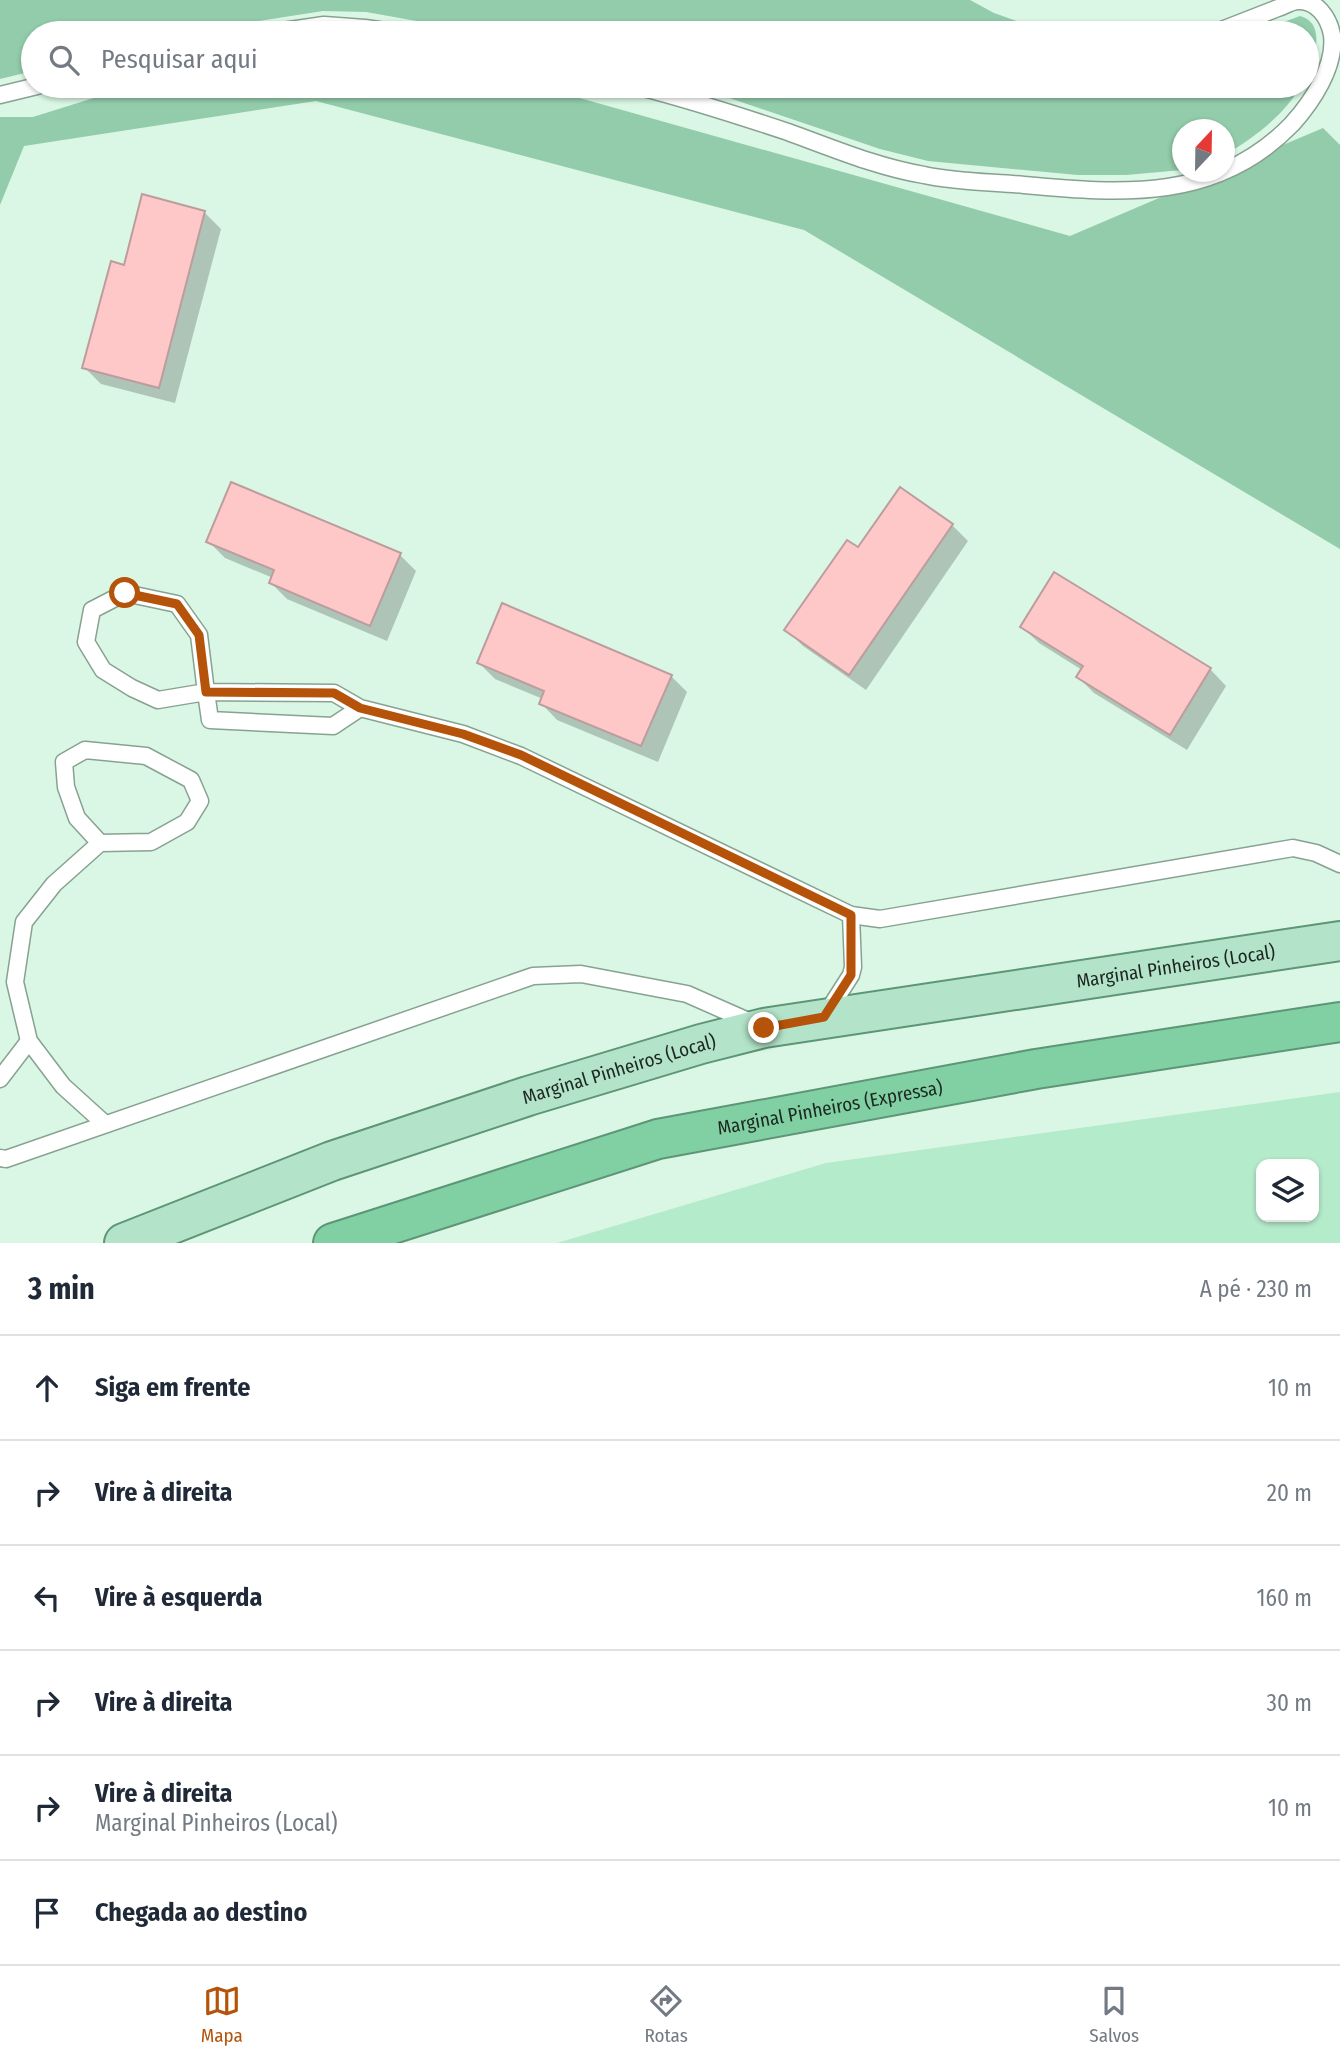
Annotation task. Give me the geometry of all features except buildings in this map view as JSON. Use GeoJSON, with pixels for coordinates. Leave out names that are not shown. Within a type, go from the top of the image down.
{"type":"FeatureCollection","features":[{"type":"Feature","properties":{"kind":"highway","name":"Marginal Pinheiros (Expressa)"},"geometry":{"type":"LineString","coordinates":[[333,1243],[658,1139],[1035,1069],[1340,1022]]}},
{"type":"Feature","properties":{"kind":"main road","name":"Marginal Pinheiros (Local)"},"geometry":{"type":"LineString","coordinates":[[124,1243],[345,1156],[528,1096],[764,1028],[1340,941]]}},
{"type":"Feature","properties":{"kind":"lane"},"geometry":{"type":"LineString","coordinates":[[1245,21],[1299,0],[1315,4],[1325,16],[1332,34],[1331,57],[1319,86]]}},
{"type":"Feature","properties":{"kind":"lane"},"geometry":{"type":"LineString","coordinates":[[0,95],[21,90]]}},
{"type":"Feature","properties":{"kind":"lane"},"geometry":{"type":"LineString","coordinates":[[678,98],[737,115],[876,163],[925,176],[1078,190],[1126,191],[1183,186],[1221,175],[1280,137],[1303,112],[1312,98]]}},
{"type":"Feature","properties":{"kind":"lane"},"geometry":{"type":"LineString","coordinates":[[360,708],[334,726],[210,720],[206,692],[199,635],[177,604],[125,593],[92,610],[86,642],[103,670],[158,700],[206,692],[334,693],[360,708],[463,734],[521,755],[851,915],[880,919],[1293,848],[1316,853],[1340,864]]}},
{"type":"Feature","properties":{"kind":"lane"},"geometry":{"type":"LineString","coordinates":[[100,843],[77,818],[66,787],[64,762],[85,750],[146,756],[191,780],[200,801],[187,822],[151,842],[100,843],[54,884],[24,922],[15,982],[29,1041],[63,1086],[105,1124]]}},
{"type":"Feature","properties":{"kind":"lane"},"geometry":{"type":"LineString","coordinates":[[824,1017],[851,975],[851,915]]}},
{"type":"Feature","properties":{"kind":"lane"},"geometry":{"type":"LineString","coordinates":[[0,1158],[6,1159],[533,976],[581,974],[687,994],[764,1028]]}},
{"type":"Feature","properties":{"kind":"lane"},"geometry":{"type":"LineString","coordinates":[[0,1079],[29,1041]]}},
{"type":"Feature","properties":{"kind":"green space"},"geometry":{"type":"Polygon","coordinates":[[[0,0],[970,0],[1016,21],[417,21],[366,12],[323,11],[258,21],[21,21],[21,74],[0,79],[0,0]]]}},
{"type":"Feature","properties":{"kind":"green space"},"geometry":{"type":"Polygon","coordinates":[[[1300,16],[1309,21],[1286,21],[1300,16]]]}},
{"type":"Feature","properties":{"kind":"green space"},"geometry":{"type":"Polygon","coordinates":[[[94,98],[580,98],[1070,236],[1196,182],[1235,182],[1235,166],[1323,128],[1340,145],[1340,549],[804,230],[316,101],[24,146],[0,205],[0,117],[33,117],[94,98]]]}},
{"type":"Feature","properties":{"kind":"green space"},"geometry":{"type":"Polygon","coordinates":[[[729,98],[1293,98],[1268,125],[1235,149],[1235,119],[1172,119],[1172,171],[1078,175],[928,161],[880,149],[729,98]]]}},
{"type":"Feature","properties":{"kind":"green space"},"geometry":{"type":"Polygon","coordinates":[[[1340,1092],[1340,1243],[557,1243],[826,1163],[1340,1092]]]}},
{"type":"Feature","properties":{"kind":"route"},"geometry":{"type":"LineString","coordinates":[[125,593],[177,604],[199,635],[206,692],[334,693],[360,708],[463,734],[521,755],[851,915],[851,975],[824,1017],[764,1028]]}}]}
